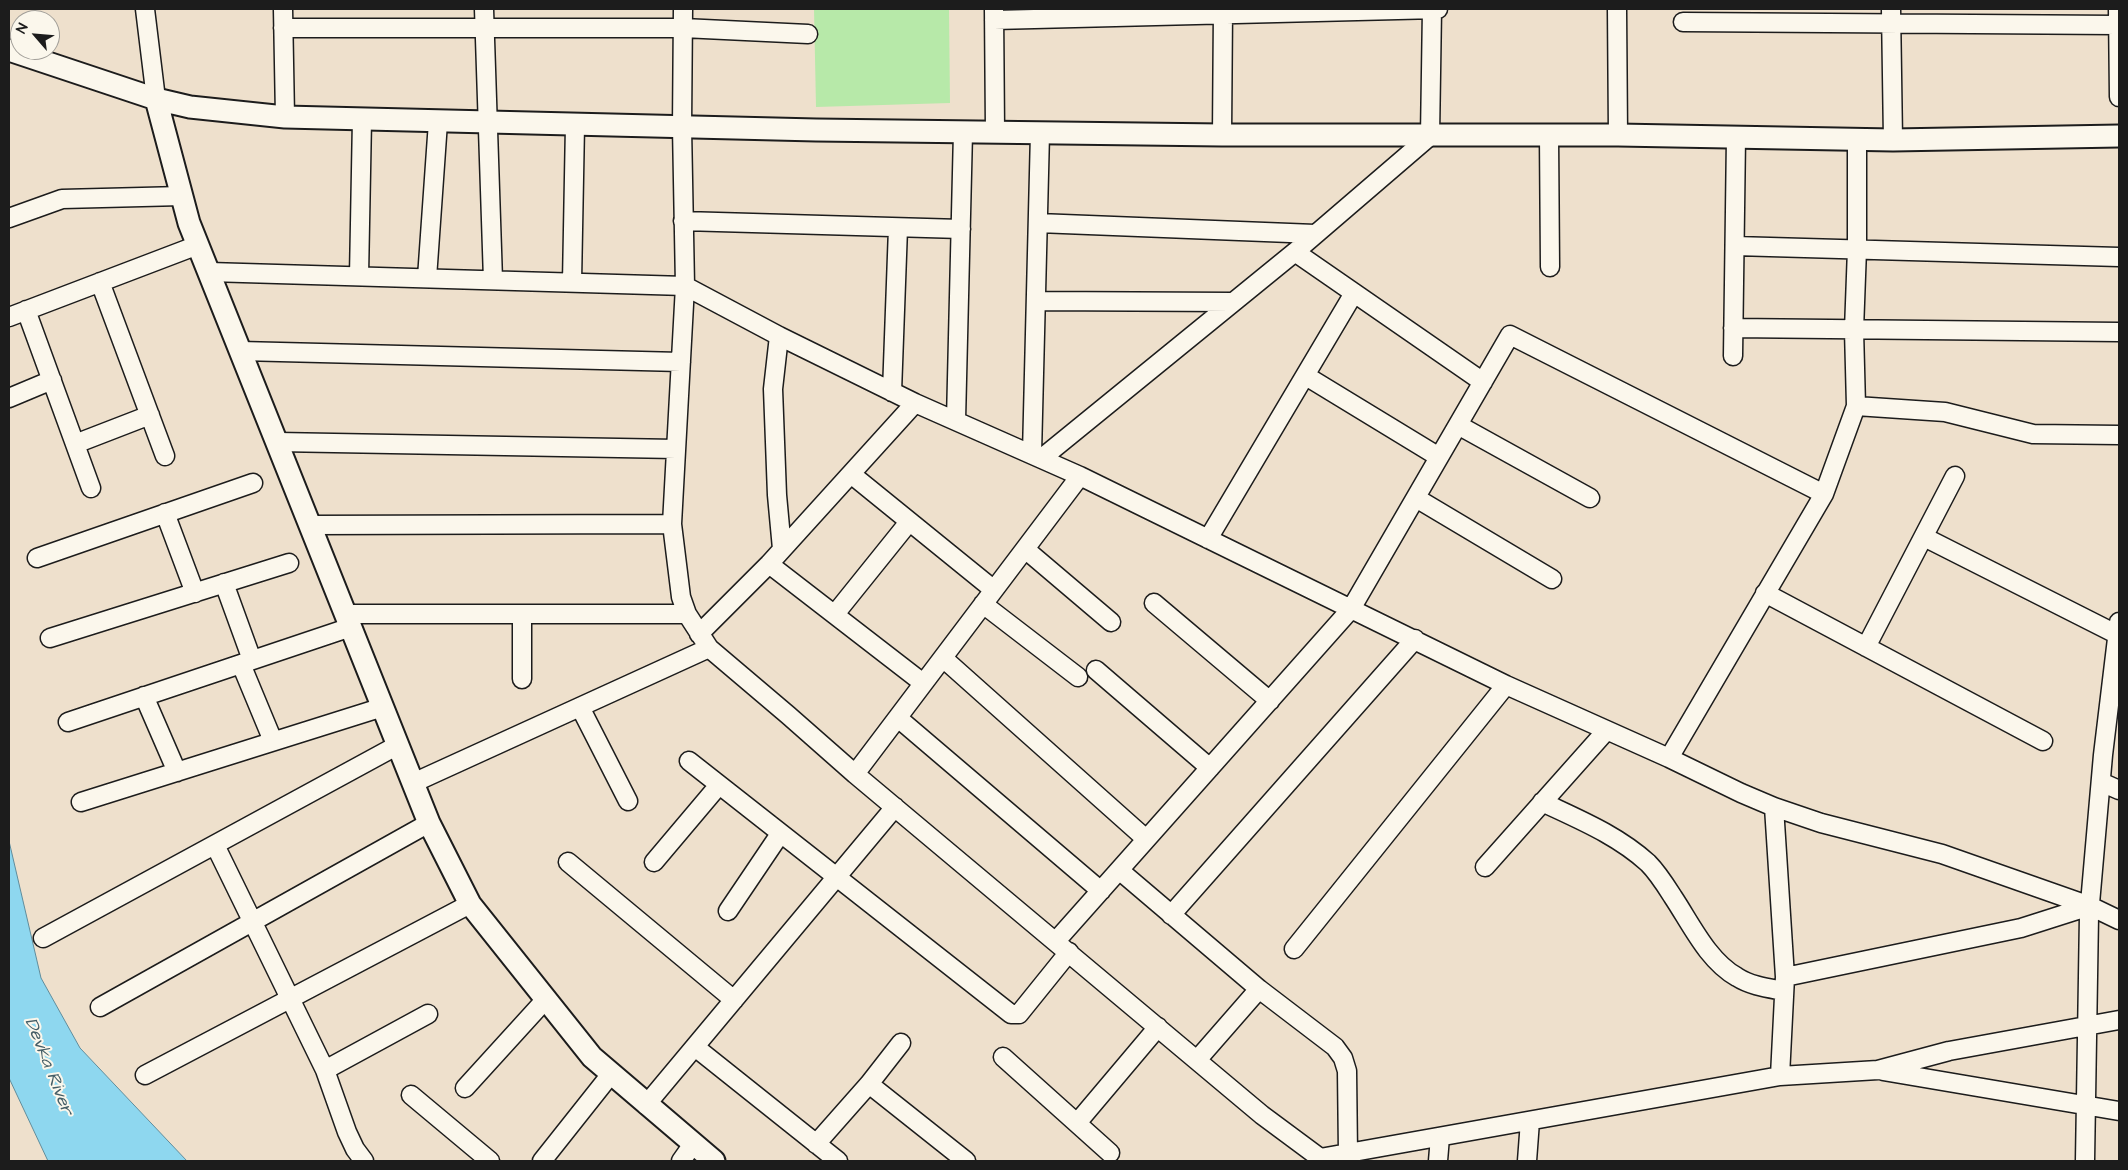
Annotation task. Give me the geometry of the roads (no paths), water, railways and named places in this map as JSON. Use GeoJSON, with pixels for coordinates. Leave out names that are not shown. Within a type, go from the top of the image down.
{"type":"FeatureCollection","features":[{"type":"Feature","properties":{"kind":"street"},"geometry":{"type":"LineString","coordinates":[[145,9],[156,99],[189,223],[429,823],[470,904],[592,1057],[714,1161]]}},
{"type":"Feature","properties":{"kind":"street"},"geometry":{"type":"LineString","coordinates":[[283,9],[285,117]]}},
{"type":"Feature","properties":{"kind":"street"},"geometry":{"type":"LineString","coordinates":[[484,9],[493,280]]}},
{"type":"Feature","properties":{"kind":"street"},"geometry":{"type":"LineString","coordinates":[[683,9],[682,127],[685,286],[672,524],[681,597],[687,614],[704,641],[855,774],[1262,1115],[1321,1160],[1780,1076],[1878,1070],[1950,1051],[2119,1020]]}},
{"type":"Feature","properties":{"kind":"street"},"geometry":{"type":"LineString","coordinates":[[1037,456],[1295,252],[1430,136],[1432,9]]}},
{"type":"Feature","properties":{"kind":"street"},"geometry":{"type":"LineString","coordinates":[[995,131],[994,14],[1438,9]]}},
{"type":"Feature","properties":{"kind":"street"},"geometry":{"type":"LineString","coordinates":[[1616,9],[1618,135]]}},
{"type":"Feature","properties":{"kind":"street"},"geometry":{"type":"LineString","coordinates":[[1222,12],[1222,135]]}},
{"type":"Feature","properties":{"kind":"street"},"geometry":{"type":"LineString","coordinates":[[1891,16],[1894,140]]}},
{"type":"Feature","properties":{"kind":"street"},"geometry":{"type":"LineString","coordinates":[[1683,22],[1891,16],[2117,17],[2119,97]]}},
{"type":"Feature","properties":{"kind":"street"},"geometry":{"type":"LineString","coordinates":[[283,28],[683,28],[808,34]]}},
{"type":"Feature","properties":{"kind":"street"},"geometry":{"type":"LineString","coordinates":[[9,50],[156,99],[190,108],[285,117],[575,125],[1222,135],[1618,135],[1894,140],[2119,136]]}},
{"type":"Feature","properties":{"kind":"street"},"geometry":{"type":"LineString","coordinates":[[359,276],[362,119]]}},
{"type":"Feature","properties":{"kind":"street"},"geometry":{"type":"LineString","coordinates":[[427,278],[438,122]]}},
{"type":"Feature","properties":{"kind":"street"},"geometry":{"type":"LineString","coordinates":[[572,282],[575,125]]}},
{"type":"Feature","properties":{"kind":"street"},"geometry":{"type":"LineString","coordinates":[[956,420],[963,132]]}},
{"type":"Feature","properties":{"kind":"street"},"geometry":{"type":"LineString","coordinates":[[1037,456],[1036,301],[1040,133]]}},
{"type":"Feature","properties":{"kind":"street"},"geometry":{"type":"LineString","coordinates":[[1549,136],[1550,267]]}},
{"type":"Feature","properties":{"kind":"street"},"geometry":{"type":"LineString","coordinates":[[1733,356],[1736,137]]}},
{"type":"Feature","properties":{"kind":"street"},"geometry":{"type":"LineString","coordinates":[[1669,758],[1824,494],[1856,406],[1854,330],[1858,249],[1857,139]]}},
{"type":"Feature","properties":{"kind":"street"},"geometry":{"type":"LineString","coordinates":[[9,218],[62,199],[182,196]]}},
{"type":"Feature","properties":{"kind":"street"},"geometry":{"type":"LineString","coordinates":[[683,222],[961,229]]}},
{"type":"Feature","properties":{"kind":"street"},"geometry":{"type":"LineString","coordinates":[[1038,223],[1315,234]]}},
{"type":"Feature","properties":{"kind":"street"},"geometry":{"type":"LineString","coordinates":[[892,392],[898,228]]}},
{"type":"Feature","properties":{"kind":"street"},"geometry":{"type":"LineString","coordinates":[[9,317],[198,245]]}},
{"type":"Feature","properties":{"kind":"street"},"geometry":{"type":"LineString","coordinates":[[1735,246],[2119,257]]}},
{"type":"Feature","properties":{"kind":"street"},"geometry":{"type":"LineString","coordinates":[[1295,252],[1483,382]]}},
{"type":"Feature","properties":{"kind":"street"},"geometry":{"type":"LineString","coordinates":[[209,272],[685,286],[779,336],[892,392],[1080,476],[1506,685],[1774,807],[1821,823],[1921,848],[2090,906],[2119,920]]}},
{"type":"Feature","properties":{"kind":"street"},"geometry":{"type":"LineString","coordinates":[[100,282],[165,456]]}},
{"type":"Feature","properties":{"kind":"street"},"geometry":{"type":"LineString","coordinates":[[1208,539],[1354,293]]}},
{"type":"Feature","properties":{"kind":"street"},"geometry":{"type":"LineString","coordinates":[[1036,301],[1232,302]]}},
{"type":"Feature","properties":{"kind":"street"},"geometry":{"type":"LineString","coordinates":[[26,310],[91,488]]}},
{"type":"Feature","properties":{"kind":"street"},"geometry":{"type":"LineString","coordinates":[[1733,328],[2119,332]]}},
{"type":"Feature","properties":{"kind":"street"},"geometry":{"type":"LineString","coordinates":[[689,761],[1011,1014],[1019,1014],[1028,1005],[1062,947],[1101,891],[1351,609],[1510,335],[1824,494]]}},
{"type":"Feature","properties":{"kind":"street"},"geometry":{"type":"LineString","coordinates":[[779,336],[773,389],[777,495],[782,549]]}},
{"type":"Feature","properties":{"kind":"street"},"geometry":{"type":"LineString","coordinates":[[240,351],[681,362]]}},
{"type":"Feature","properties":{"kind":"street"},"geometry":{"type":"LineString","coordinates":[[1306,376],[1439,457]]}},
{"type":"Feature","properties":{"kind":"street"},"geometry":{"type":"LineString","coordinates":[[9,398],[52,380]]}},
{"type":"Feature","properties":{"kind":"street"},"geometry":{"type":"LineString","coordinates":[[413,783],[580,707],[704,641],[782,549],[915,403]]}},
{"type":"Feature","properties":{"kind":"street"},"geometry":{"type":"LineString","coordinates":[[1856,406],[1945,412],[2033,434],[2119,435]]}},
{"type":"Feature","properties":{"kind":"street"},"geometry":{"type":"LineString","coordinates":[[75,444],[150,414]]}},
{"type":"Feature","properties":{"kind":"street"},"geometry":{"type":"LineString","coordinates":[[1458,425],[1590,498]]}},
{"type":"Feature","properties":{"kind":"street"},"geometry":{"type":"LineString","coordinates":[[277,442],[676,449]]}},
{"type":"Feature","properties":{"kind":"street"},"geometry":{"type":"LineString","coordinates":[[851,474],[994,590]]}},
{"type":"Feature","properties":{"kind":"street"},"geometry":{"type":"LineString","coordinates":[[855,774],[1080,476]]}},
{"type":"Feature","properties":{"kind":"street"},"geometry":{"type":"LineString","coordinates":[[1866,647],[1955,476]]}},
{"type":"Feature","properties":{"kind":"street"},"geometry":{"type":"LineString","coordinates":[[37,558],[253,483]]}},
{"type":"Feature","properties":{"kind":"street"},"geometry":{"type":"LineString","coordinates":[[1416,498],[1552,579]]}},
{"type":"Feature","properties":{"kind":"street"},"geometry":{"type":"LineString","coordinates":[[165,513],[195,592]]}},
{"type":"Feature","properties":{"kind":"street"},"geometry":{"type":"LineString","coordinates":[[835,614],[909,522]]}},
{"type":"Feature","properties":{"kind":"street"},"geometry":{"type":"LineString","coordinates":[[310,525],[672,524]]}},
{"type":"Feature","properties":{"kind":"street"},"geometry":{"type":"LineString","coordinates":[[1924,537],[2119,628],[2116,674],[2101,782],[2090,906],[2085,1161]]}},
{"type":"Feature","properties":{"kind":"street"},"geometry":{"type":"LineString","coordinates":[[1025,549],[1111,622]]}},
{"type":"Feature","properties":{"kind":"street"},"geometry":{"type":"LineString","coordinates":[[50,638],[289,563]]}},
{"type":"Feature","properties":{"kind":"street"},"geometry":{"type":"LineString","coordinates":[[769,564],[924,683]]}},
{"type":"Feature","properties":{"kind":"street"},"geometry":{"type":"LineString","coordinates":[[224,584],[273,741]]}},
{"type":"Feature","properties":{"kind":"street"},"geometry":{"type":"LineString","coordinates":[[1765,593],[2043,741]]}},
{"type":"Feature","properties":{"kind":"street"},"geometry":{"type":"LineString","coordinates":[[1154,603],[1270,701]]}},
{"type":"Feature","properties":{"kind":"street"},"geometry":{"type":"LineString","coordinates":[[983,604],[1078,677]]}},
{"type":"Feature","properties":{"kind":"street"},"geometry":{"type":"LineString","coordinates":[[68,722],[247,662],[348,621],[522,614],[687,614]]}},
{"type":"Feature","properties":{"kind":"street"},"geometry":{"type":"LineString","coordinates":[[522,614],[522,679]]}},
{"type":"Feature","properties":{"kind":"street"},"geometry":{"type":"LineString","coordinates":[[1171,915],[1415,640]]}},
{"type":"Feature","properties":{"kind":"street"},"geometry":{"type":"LineString","coordinates":[[943,658],[1146,839]]}},
{"type":"Feature","properties":{"kind":"street"},"geometry":{"type":"LineString","coordinates":[[1096,670],[1210,768]]}},
{"type":"Feature","properties":{"kind":"street"},"geometry":{"type":"LineString","coordinates":[[1294,949],[1506,685]]}},
{"type":"Feature","properties":{"kind":"street"},"geometry":{"type":"LineString","coordinates":[[144,696],[177,772]]}},
{"type":"Feature","properties":{"kind":"street"},"geometry":{"type":"LineString","coordinates":[[81,802],[383,707]]}},
{"type":"Feature","properties":{"kind":"street"},"geometry":{"type":"LineString","coordinates":[[580,707],[628,801]]}},
{"type":"Feature","properties":{"kind":"street"},"geometry":{"type":"LineString","coordinates":[[898,718],[1101,891]]}},
{"type":"Feature","properties":{"kind":"street"},"geometry":{"type":"LineString","coordinates":[[1485,867],[1606,730]]}},
{"type":"Feature","properties":{"kind":"street"},"geometry":{"type":"LineString","coordinates":[[43,938],[398,745]]}},
{"type":"Feature","properties":{"kind":"street"},"geometry":{"type":"LineString","coordinates":[[2101,782],[2119,790]]}},
{"type":"Feature","properties":{"kind":"street"},"geometry":{"type":"LineString","coordinates":[[654,862],[719,785]]}},
{"type":"Feature","properties":{"kind":"street"},"geometry":{"type":"LineString","coordinates":[[1542,802],[1606,832],[1649,864],[1661,878],[1709,951],[1723,967],[1751,984],[1784,984],[2021,928],[2090,906]]}},
{"type":"Feature","properties":{"kind":"street"},"geometry":{"type":"LineString","coordinates":[[646,1105],[895,807]]}},
{"type":"Feature","properties":{"kind":"street"},"geometry":{"type":"LineString","coordinates":[[1774,807],[1784,984],[1780,1076]]}},
{"type":"Feature","properties":{"kind":"street"},"geometry":{"type":"LineString","coordinates":[[100,1007],[429,823]]}},
{"type":"Feature","properties":{"kind":"street"},"geometry":{"type":"LineString","coordinates":[[728,911],[780,834]]}},
{"type":"Feature","properties":{"kind":"street"},"geometry":{"type":"LineString","coordinates":[[214,845],[325,1070],[351,1140],[364,1161]]}},
{"type":"Feature","properties":{"kind":"street"},"geometry":{"type":"LineString","coordinates":[[568,862],[734,1000]]}},
{"type":"Feature","properties":{"kind":"street"},"geometry":{"type":"LineString","coordinates":[[1119,870],[1259,990],[1335,1047],[1343,1058],[1347,1071],[1348,1154]]}},
{"type":"Feature","properties":{"kind":"street"},"geometry":{"type":"LineString","coordinates":[[145,1074],[470,904]]}},
{"type":"Feature","properties":{"kind":"street"},"geometry":{"type":"LineString","coordinates":[[1197,1060],[1259,990]]}},
{"type":"Feature","properties":{"kind":"street"},"geometry":{"type":"LineString","coordinates":[[465,1088],[546,999]]}},
{"type":"Feature","properties":{"kind":"street"},"geometry":{"type":"LineString","coordinates":[[325,1070],[428,1014]]}},
{"type":"Feature","properties":{"kind":"street"},"geometry":{"type":"LineString","coordinates":[[1077,1124],[1158,1027]]}},
{"type":"Feature","properties":{"kind":"street"},"geometry":{"type":"LineString","coordinates":[[816,1144],[869,1084],[901,1043]]}},
{"type":"Feature","properties":{"kind":"street"},"geometry":{"type":"LineString","coordinates":[[695,1047],[838,1161]]}},
{"type":"Feature","properties":{"kind":"street"},"geometry":{"type":"LineString","coordinates":[[1003,1057],[1110,1153]]}},
{"type":"Feature","properties":{"kind":"street"},"geometry":{"type":"LineString","coordinates":[[1878,1070],[2119,1111]]}},
{"type":"Feature","properties":{"kind":"street"},"geometry":{"type":"LineString","coordinates":[[542,1161],[611,1074]]}},
{"type":"Feature","properties":{"kind":"street"},"geometry":{"type":"LineString","coordinates":[[869,1084],[966,1161]]}},
{"type":"Feature","properties":{"kind":"street"},"geometry":{"type":"LineString","coordinates":[[411,1095],[490,1161]]}},
{"type":"Feature","properties":{"kind":"street"},"geometry":{"type":"LineString","coordinates":[[1527,1161],[1530,1121]]}},
{"type":"Feature","properties":{"kind":"street"},"geometry":{"type":"LineString","coordinates":[[1438,1161],[1440,1137]]}},
{"type":"Feature","properties":{"kind":"street"},"geometry":{"type":"LineString","coordinates":[[681,1161],[693,1144]]}},
{"type":"Feature","properties":{"kind":"water","name":"Devka River"},"geometry":{"type":"Polygon","coordinates":[[[9,841],[41,978],[80,1048],[187,1161],[48,1161],[9,1078],[9,841]]]}}]}
